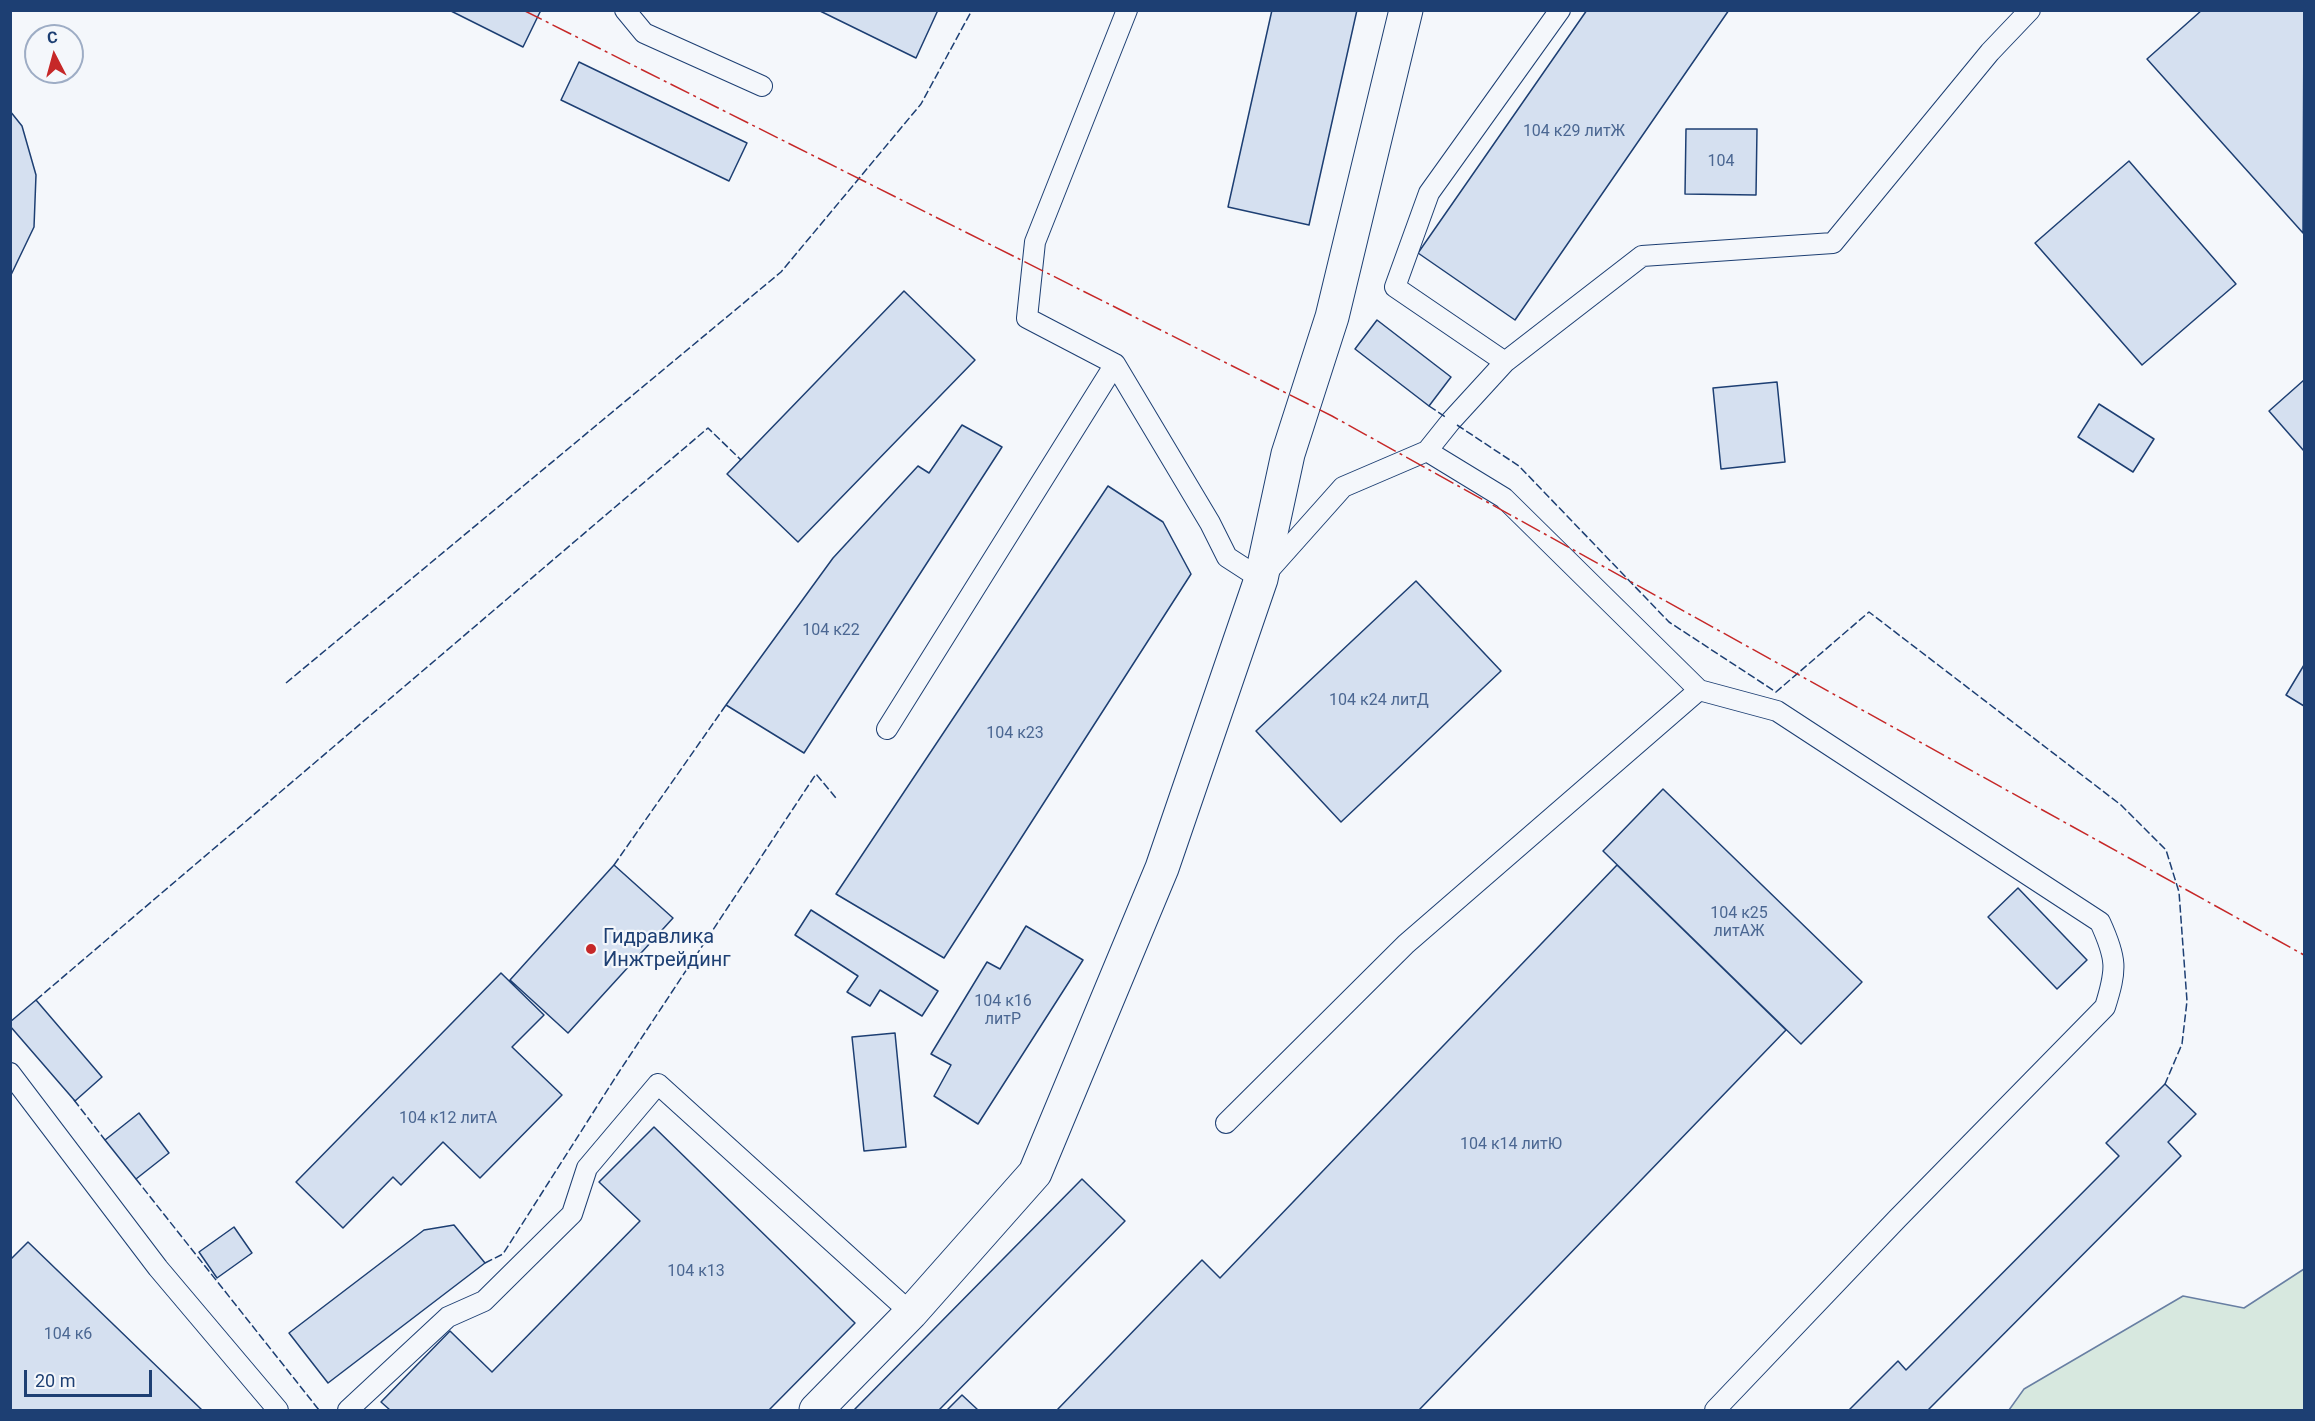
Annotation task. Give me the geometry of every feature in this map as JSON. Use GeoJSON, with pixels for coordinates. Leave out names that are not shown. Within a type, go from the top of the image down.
{"type":"FeatureCollection","features":[{"type":"Feature","properties":{"kind":"street"},"geometry":{"type":"LineString","coordinates":[[816,1410],[911,1313],[1035,1173],[1162,867],[1262,579],[1288,454],[1332,317],[1406,10]]}},
{"type":"Feature","properties":{"kind":"lane"},"geometry":{"type":"LineString","coordinates":[[625,10],[644,33],[762,87]]}},
{"type":"Feature","properties":{"kind":"lane"},"geometry":{"type":"LineString","coordinates":[[1127,10],[1035,242],[1027,318],[1115,363],[1210,523],[1227,557],[1262,579],[1343,487],[1428,451],[1451,421],[1505,362],[1642,256],[1833,243],[1990,52],[2030,10]]}},
{"type":"Feature","properties":{"kind":"lane"},"geometry":{"type":"LineString","coordinates":[[1505,362],[1395,287],[1429,193],[1560,10]]}},
{"type":"Feature","properties":{"kind":"lane"},"geometry":{"type":"LineString","coordinates":[[887,729],[1115,363]]}},
{"type":"Feature","properties":{"kind":"lane"},"geometry":{"type":"LineString","coordinates":[[1428,451],[1504,498],[1700,690],[1777,711],[2100,922],[2113,950],[2115,977],[2105,1007],[1714,1410]]}},
{"type":"Feature","properties":{"kind":"lane"},"geometry":{"type":"LineString","coordinates":[[1226,1123],[1406,944],[1700,690]]}},
{"type":"Feature","properties":{"kind":"lane"},"geometry":{"type":"LineString","coordinates":[[10,1072],[158,1268],[278,1410]]}},
{"type":"Feature","properties":{"kind":"lane"},"geometry":{"type":"LineString","coordinates":[[348,1410],[448,1317],[484,1301],[572,1214],[587,1168],[658,1084],[911,1313]]}},
{"type":"Feature","properties":{"kind":"shaded area"},"geometry":{"type":"Polygon","coordinates":[[[2304,1269],[2304,1410],[2009,1410],[2024,1389],[2183,1296],[2244,1308],[2304,1269]]]}},
{"type":"Feature","properties":{"kind":"building"},"geometry":{"type":"Polygon","coordinates":[[[449,10],[541,10],[523,47],[449,10]]]}},
{"type":"Feature","properties":{"kind":"building"},"geometry":{"type":"Polygon","coordinates":[[[818,10],[938,10],[916,58],[818,10]]]}},
{"type":"Feature","properties":{"kind":"building"},"geometry":{"type":"Polygon","coordinates":[[[1272,10],[1357,10],[1309,225],[1228,207],[1272,10]]]}},
{"type":"Feature","properties":{"kind":"building"},"geometry":{"type":"Polygon","coordinates":[[[1587,10],[1729,10],[1515,320],[1418,253],[1587,10]]]}},
{"type":"Feature","properties":{"kind":"building"},"geometry":{"type":"Polygon","coordinates":[[[2202,10],[2304,10],[2303,233],[2147,59],[2202,10]]]}},
{"type":"Feature","properties":{"kind":"building"},"geometry":{"type":"Polygon","coordinates":[[[579,62],[747,143],[729,181],[561,100],[579,62]]]}},
{"type":"Feature","properties":{"kind":"building"},"geometry":{"type":"Polygon","coordinates":[[[10,111],[22,126],[36,175],[34,227],[10,277],[10,111]]]}},
{"type":"Feature","properties":{"kind":"building"},"geometry":{"type":"Polygon","coordinates":[[[1686,129],[1757,129],[1756,195],[1685,194],[1686,129]]]}},
{"type":"Feature","properties":{"kind":"building"},"geometry":{"type":"Polygon","coordinates":[[[2129,161],[2236,284],[2142,365],[2035,243],[2129,161]]]}},
{"type":"Feature","properties":{"kind":"building"},"geometry":{"type":"Polygon","coordinates":[[[904,291],[975,360],[798,542],[727,474],[904,291]]]}},
{"type":"Feature","properties":{"kind":"building"},"geometry":{"type":"Polygon","coordinates":[[[1377,320],[1451,377],[1429,406],[1355,349],[1377,320]]]}},
{"type":"Feature","properties":{"kind":"building"},"geometry":{"type":"Polygon","coordinates":[[[2304,380],[2304,451],[2269,411],[2304,380]]]}},
{"type":"Feature","properties":{"kind":"building"},"geometry":{"type":"Polygon","coordinates":[[[1777,382],[1785,462],[1721,469],[1713,388],[1777,382]]]}},
{"type":"Feature","properties":{"kind":"building"},"geometry":{"type":"Polygon","coordinates":[[[2099,404],[2154,439],[2133,472],[2078,437],[2099,404]]]}},
{"type":"Feature","properties":{"kind":"building"},"geometry":{"type":"Polygon","coordinates":[[[962,425],[1002,447],[804,753],[726,705],[833,558],[918,466],[929,473],[962,425]]]}},
{"type":"Feature","properties":{"kind":"building"},"geometry":{"type":"Polygon","coordinates":[[[1108,486],[1163,522],[1191,574],[944,958],[836,894],[1108,486]]]}},
{"type":"Feature","properties":{"kind":"building"},"geometry":{"type":"Polygon","coordinates":[[[1416,581],[1501,671],[1341,822],[1256,731],[1416,581]]]}},
{"type":"Feature","properties":{"kind":"building"},"geometry":{"type":"Polygon","coordinates":[[[2304,665],[2304,706],[2286,695],[2304,665]]]}},
{"type":"Feature","properties":{"kind":"building"},"geometry":{"type":"Polygon","coordinates":[[[1663,789],[1862,982],[1801,1044],[1603,851],[1663,789]]]}},
{"type":"Feature","properties":{"kind":"building","name":"Гидравлика Инжтрейдинг"},"geometry":{"type":"Polygon","coordinates":[[[614,865],[673,918],[568,1033],[510,980],[614,865]]]}},
{"type":"Feature","properties":{"kind":"building"},"geometry":{"type":"Polygon","coordinates":[[[1617,865],[1786,1030],[1419,1410],[1057,1410],[1202,1260],[1220,1278],[1617,865]]]}},
{"type":"Feature","properties":{"kind":"building"},"geometry":{"type":"Polygon","coordinates":[[[2018,888],[2087,960],[2057,989],[1988,917],[2018,888]]]}},
{"type":"Feature","properties":{"kind":"building"},"geometry":{"type":"Polygon","coordinates":[[[811,910],[938,991],[922,1016],[880,990],[870,1006],[847,992],[858,976],[795,935],[811,910]]]}},
{"type":"Feature","properties":{"kind":"building"},"geometry":{"type":"Polygon","coordinates":[[[1026,926],[1083,960],[978,1124],[934,1096],[951,1065],[931,1054],[987,962],[1000,969],[1026,926]]]}},
{"type":"Feature","properties":{"kind":"building"},"geometry":{"type":"Polygon","coordinates":[[[501,973],[544,1015],[512,1047],[562,1095],[480,1178],[443,1142],[401,1185],[393,1177],[343,1228],[296,1182],[501,973]]]}},
{"type":"Feature","properties":{"kind":"building"},"geometry":{"type":"Polygon","coordinates":[[[36,1000],[102,1077],[75,1101],[10,1026],[10,1022],[36,1000]]]}},
{"type":"Feature","properties":{"kind":"building"},"geometry":{"type":"Polygon","coordinates":[[[895,1033],[906,1147],[864,1151],[852,1037],[895,1033]]]}},
{"type":"Feature","properties":{"kind":"building"},"geometry":{"type":"Polygon","coordinates":[[[2165,1084],[2196,1114],[2168,1142],[2181,1156],[1928,1410],[1849,1410],[1898,1361],[1906,1370],[2119,1156],[2106,1143],[2165,1084]]]}},
{"type":"Feature","properties":{"kind":"building"},"geometry":{"type":"Polygon","coordinates":[[[139,1113],[169,1153],[136,1179],[105,1140],[139,1113]]]}},
{"type":"Feature","properties":{"kind":"building"},"geometry":{"type":"Polygon","coordinates":[[[654,1127],[855,1323],[769,1410],[390,1410],[381,1402],[450,1331],[492,1372],[640,1221],[599,1182],[654,1127]]]}},
{"type":"Feature","properties":{"kind":"building"},"geometry":{"type":"Polygon","coordinates":[[[1082,1179],[1125,1221],[939,1410],[854,1410],[1082,1179]]]}},
{"type":"Feature","properties":{"kind":"building"},"geometry":{"type":"Polygon","coordinates":[[[454,1225],[485,1263],[328,1383],[289,1333],[424,1230],[454,1225]]]}},
{"type":"Feature","properties":{"kind":"building"},"geometry":{"type":"Polygon","coordinates":[[[234,1227],[252,1253],[217,1278],[199,1252],[234,1227]]]}},
{"type":"Feature","properties":{"kind":"building"},"geometry":{"type":"Polygon","coordinates":[[[28,1242],[202,1410],[10,1410],[10,1260],[28,1242]]]}},
{"type":"Feature","properties":{"kind":"building"},"geometry":{"type":"Polygon","coordinates":[[[962,1395],[978,1410],[947,1410],[962,1395]]]}},
{"type":"Feature","properties":{"kind":"fence"},"geometry":{"type":"LineString","coordinates":[[286,683],[781,272],[921,104],[972,10]]}},
{"type":"Feature","properties":{"kind":"fence"},"geometry":{"type":"LineString","coordinates":[[1429,406],[1447,418]]}},
{"type":"Feature","properties":{"kind":"fence"},"geometry":{"type":"LineString","coordinates":[[1457,425],[1519,466],[1669,622],[1776,692],[1869,612],[2121,805],[2166,850],[2179,892],[2187,1001],[2182,1044],[2165,1084]]}},
{"type":"Feature","properties":{"kind":"fence"},"geometry":{"type":"LineString","coordinates":[[36,1000],[708,428],[741,460]]}},
{"type":"Feature","properties":{"kind":"fence"},"geometry":{"type":"LineString","coordinates":[[614,865],[726,705]]}},
{"type":"Feature","properties":{"kind":"fence"},"geometry":{"type":"LineString","coordinates":[[485,1263],[503,1254],[617,1075],[816,774],[836,798]]}},
{"type":"Feature","properties":{"kind":"fence"},"geometry":{"type":"LineString","coordinates":[[74,1100],[105,1140]]}},
{"type":"Feature","properties":{"kind":"fence"},"geometry":{"type":"LineString","coordinates":[[136,1179],[319,1410]]}},
{"type":"Feature","properties":{"kind":"power"},"geometry":{"type":"LineString","coordinates":[[523,10],[1332,416],[2304,955]]}},
{"type":"Feature","properties":{"kind":"place","name":"Гидравлика Инжтрейдинг"},"geometry":{"type":"Point","coordinates":[591,949]}}]}
